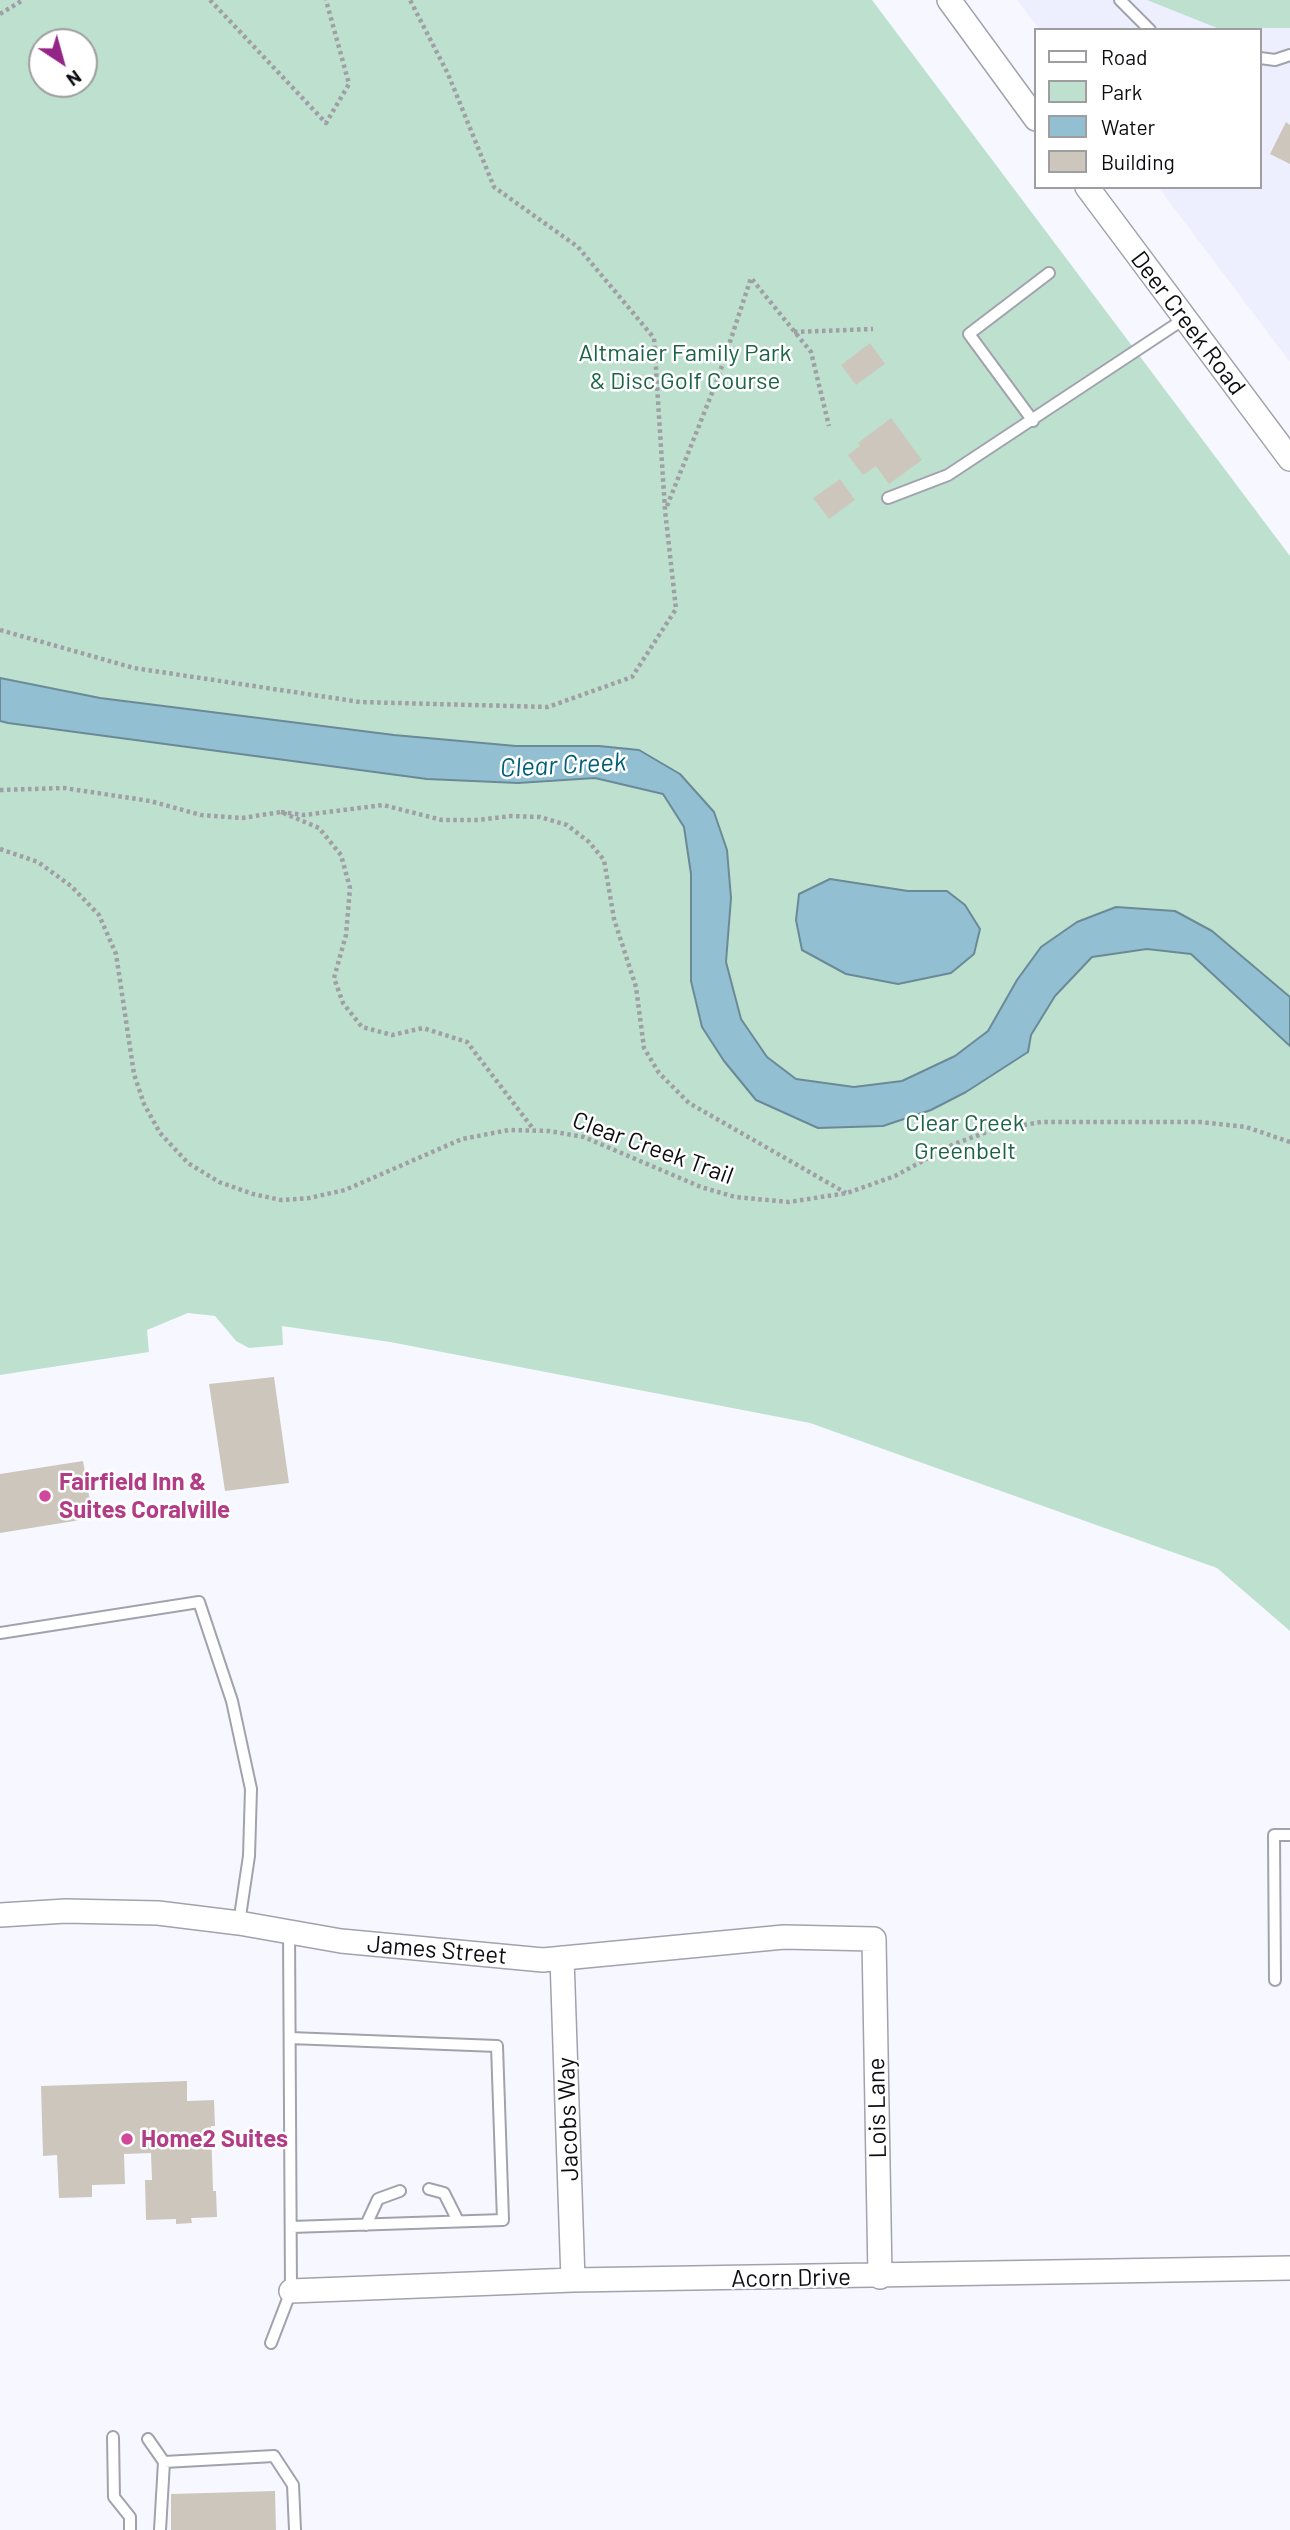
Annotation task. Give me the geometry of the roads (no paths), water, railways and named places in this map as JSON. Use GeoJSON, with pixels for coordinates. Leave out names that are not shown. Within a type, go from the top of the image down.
{"type":"FeatureCollection","features":[{"type":"Feature","properties":{"kind":"street"},"geometry":{"type":"LineString","coordinates":[[948,0],[1034,116]]}},
{"type":"Feature","properties":{"kind":"street","name":"Deer Creek Road"},"geometry":{"type":"LineString","coordinates":[[1088,189],[1290,459]]}},
{"type":"Feature","properties":{"kind":"street","name":"James Street"},"geometry":{"type":"LineString","coordinates":[[0,1915],[66,1911],[158,1913],[239,1923],[341,1941],[543,1960],[784,1937],[874,1939]]}},
{"type":"Feature","properties":{"kind":"street","name":"Lois Lane"},"geometry":{"type":"LineString","coordinates":[[874,1939],[880,2277]]}},
{"type":"Feature","properties":{"kind":"street","name":"Jacobs Way"},"geometry":{"type":"LineString","coordinates":[[562,1958],[573,2280]]}},
{"type":"Feature","properties":{"kind":"street","name":"Acorn Drive"},"geometry":{"type":"LineString","coordinates":[[291,2291],[573,2280],[880,2277],[1290,2268]]}},
{"type":"Feature","properties":{"kind":"lane"},"geometry":{"type":"LineString","coordinates":[[1120,0],[1148,28]]}},
{"type":"Feature","properties":{"kind":"lane"},"geometry":{"type":"LineString","coordinates":[[1262,58],[1275,60],[1290,55]]}},
{"type":"Feature","properties":{"kind":"lane"},"geometry":{"type":"LineString","coordinates":[[1033,421],[969,334],[1049,273]]}},
{"type":"Feature","properties":{"kind":"lane"},"geometry":{"type":"LineString","coordinates":[[888,498],[948,475],[1184,319]]}},
{"type":"Feature","properties":{"kind":"lane"},"geometry":{"type":"LineString","coordinates":[[0,1633],[199,1602],[232,1701],[251,1789],[249,1856],[239,1923]]}},
{"type":"Feature","properties":{"kind":"lane"},"geometry":{"type":"LineString","coordinates":[[1275,1980],[1274,1835],[1290,1835]]}},
{"type":"Feature","properties":{"kind":"lane"},"geometry":{"type":"LineString","coordinates":[[271,2343],[291,2291],[289,1931]]}},
{"type":"Feature","properties":{"kind":"lane"},"geometry":{"type":"LineString","coordinates":[[290,2038],[497,2046],[503,2220],[290,2227]]}},
{"type":"Feature","properties":{"kind":"lane"},"geometry":{"type":"LineString","coordinates":[[429,2189],[444,2193],[458,2221]]}},
{"type":"Feature","properties":{"kind":"lane"},"geometry":{"type":"LineString","coordinates":[[366,2225],[378,2199],[400,2191]]}},
{"type":"Feature","properties":{"kind":"lane"},"geometry":{"type":"LineString","coordinates":[[113,2437],[114,2497],[130,2516],[130,2530]]}},
{"type":"Feature","properties":{"kind":"lane"},"geometry":{"type":"LineString","coordinates":[[148,2439],[164,2462],[160,2530]]}},
{"type":"Feature","properties":{"kind":"lane"},"geometry":{"type":"LineString","coordinates":[[164,2462],[274,2456],[293,2485],[295,2530]]}},
{"type":"Feature","properties":{"kind":"water","name":"Clear Creek"},"geometry":{"type":"Polygon","coordinates":[[[0,678],[100,698],[394,735],[516,746],[599,746],[639,750],[680,774],[714,812],[727,850],[731,898],[726,962],[741,1019],[767,1057],[796,1079],[854,1087],[902,1081],[955,1056],[988,1031],[1017,980],[1041,947],[1077,922],[1116,907],[1175,911],[1212,931],[1290,997],[1290,1046],[1191,954],[1147,949],[1092,957],[1055,996],[1031,1035],[1028,1052],[966,1092],[931,1110],[883,1126],[818,1128],[756,1100],[724,1061],[702,1027],[691,981],[691,874],[684,827],[663,794],[595,778],[518,783],[427,779],[8,723],[0,721],[0,678]]]}},
{"type":"Feature","properties":{"kind":"water"},"geometry":{"type":"Polygon","coordinates":[[[830,879],[908,891],[947,891],[965,905],[980,929],[974,954],[951,973],[898,984],[846,974],[802,950],[796,920],[799,894],[830,879]]]}},
{"type":"Feature","properties":{"kind":"place","name":"Fairfield Inn & Suites Coralville"},"geometry":{"type":"Point","coordinates":[45,1496]}},
{"type":"Feature","properties":{"kind":"place","name":"Home2 Suites"},"geometry":{"type":"Point","coordinates":[127,2139]}},
{"type":"Feature","properties":{"kind":"park label","name":"Altmaier Family Park & Disc Golf Course"},"geometry":{"type":"Point","coordinates":[685,367]}},
{"type":"Feature","properties":{"kind":"park label","name":"Clear Creek Greenbelt"},"geometry":{"type":"Point","coordinates":[965,1137]}}]}
